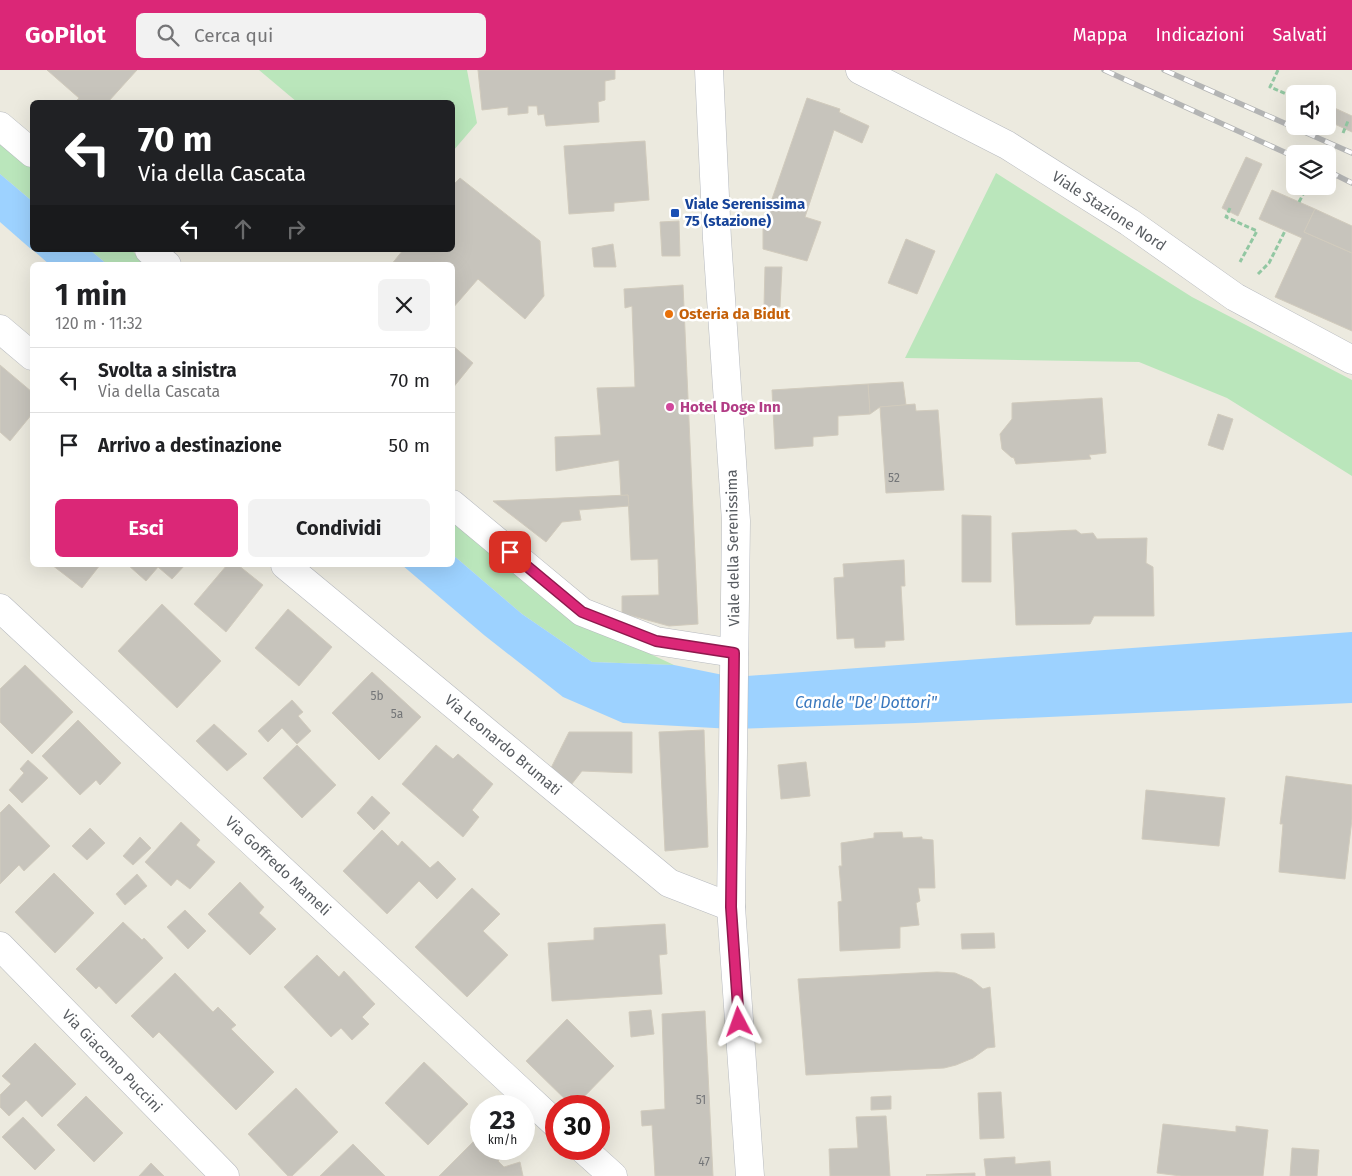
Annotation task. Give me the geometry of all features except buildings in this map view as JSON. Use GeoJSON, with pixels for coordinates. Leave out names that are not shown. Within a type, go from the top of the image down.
{"type":"FeatureCollection","features":[{"type":"Feature","properties":{"kind":"street","name":"Viale della Serenissima"},"geometry":{"type":"LineString","coordinates":[[709,70],[717,239],[736,521],[731,907],[750,1176]]}},
{"type":"Feature","properties":{"kind":"street","name":"Viale Stazione Nord"},"geometry":{"type":"LineString","coordinates":[[860,70],[1007,145],[1129,222],[1235,297],[1352,360]]}},
{"type":"Feature","properties":{"kind":"street"},"geometry":{"type":"LineString","coordinates":[[0,126],[30,151]]}},
{"type":"Feature","properties":{"kind":"street"},"geometry":{"type":"LineString","coordinates":[[151,252],[163,262]]}},
{"type":"Feature","properties":{"kind":"street"},"geometry":{"type":"LineString","coordinates":[[0,330],[30,354]]}},
{"type":"Feature","properties":{"kind":"street"},"geometry":{"type":"LineString","coordinates":[[455,506],[582,612],[656,641],[734,665]]}},
{"type":"Feature","properties":{"kind":"street","name":"Via Leonardo Brumati"},"geometry":{"type":"LineString","coordinates":[[287,567],[669,883],[731,907]]}},
{"type":"Feature","properties":{"kind":"street","name":"Via Goffredo Mameli"},"geometry":{"type":"LineString","coordinates":[[0,608],[545,1114]]}},
{"type":"Feature","properties":{"kind":"street","name":"Via Giacomo Puccini"},"geometry":{"type":"LineString","coordinates":[[0,946],[225,1176]]}},
{"type":"Feature","properties":{"kind":"street"},"geometry":{"type":"LineString","coordinates":[[595,1160],[613,1176]]}},
{"type":"Feature","properties":{"kind":"path"},"geometry":{"type":"LineString","coordinates":[[1278,70],[1270,87],[1286,94]]}},
{"type":"Feature","properties":{"kind":"path"},"geometry":{"type":"LineString","coordinates":[[1343,133],[1348,122]]}},
{"type":"Feature","properties":{"kind":"path"},"geometry":{"type":"LineString","coordinates":[[1299,202],[1303,195]]}},
{"type":"Feature","properties":{"kind":"path"},"geometry":{"type":"LineString","coordinates":[[1230,208],[1226,217],[1257,231],[1240,259],[1235,297]]}},
{"type":"Feature","properties":{"kind":"path"},"geometry":{"type":"LineString","coordinates":[[1235,297],[1269,263],[1285,231]]}},
{"type":"Feature","properties":{"kind":"green space"},"geometry":{"type":"Polygon","coordinates":[[[259,70],[467,70],[477,123],[455,149],[455,100],[295,100],[259,70]]]}},
{"type":"Feature","properties":{"kind":"green space"},"geometry":{"type":"Polygon","coordinates":[[[0,142],[30,167],[30,199],[0,174],[0,142]]]}},
{"type":"Feature","properties":{"kind":"green space"},"geometry":{"type":"Polygon","coordinates":[[[996,173],[1192,297],[1352,380],[1352,476],[1227,398],[1139,362],[905,358],[996,173]]]}},
{"type":"Feature","properties":{"kind":"green space"},"geometry":{"type":"Polygon","coordinates":[[[92,252],[133,252],[145,262],[104,262],[92,252]]]}},
{"type":"Feature","properties":{"kind":"green space"},"geometry":{"type":"Polygon","coordinates":[[[455,520],[573,618],[674,665],[592,662],[522,614],[455,557],[455,520]]]}},
{"type":"Feature","properties":{"kind":"water"},"geometry":{"type":"Polygon","coordinates":[[[0,174],[30,199],[30,248],[0,222],[0,174]]]}},
{"type":"Feature","properties":{"kind":"water"},"geometry":{"type":"Polygon","coordinates":[[[35,252],[92,252],[104,262],[47,262],[35,252]]]}},
{"type":"Feature","properties":{"kind":"water","name":"Canale \"De' Dottori\""},"geometry":{"type":"Polygon","coordinates":[[[455,557],[522,614],[592,662],[674,665],[733,677],[1352,632],[1352,703],[915,723],[733,729],[623,723],[563,697],[484,635],[404,567],[455,567],[455,557]]]}},
{"type":"Feature","properties":{"kind":"railway"},"geometry":{"type":"LineString","coordinates":[[1104,70],[1286,153]]}},
{"type":"Feature","properties":{"kind":"railway"},"geometry":{"type":"LineString","coordinates":[[1164,70],[1352,153]]}},
{"type":"Feature","properties":{"kind":"railway"},"geometry":{"type":"LineString","coordinates":[[1336,175],[1352,183]]}},
{"type":"Feature","properties":{"kind":"place","name":"Viale Serenissima 75 (stazione)"},"geometry":{"type":"Point","coordinates":[675,213]}},
{"type":"Feature","properties":{"kind":"place","name":"Osteria da Bidut"},"geometry":{"type":"Point","coordinates":[669,314]}},
{"type":"Feature","properties":{"kind":"place","name":"Hotel Doge Inn"},"geometry":{"type":"Point","coordinates":[670,407]}},
{"type":"Feature","properties":{"kind":"route"},"geometry":{"type":"LineString","coordinates":[[510,552],[582,612],[656,641],[734,653],[731,907],[739,1022]]}}]}
